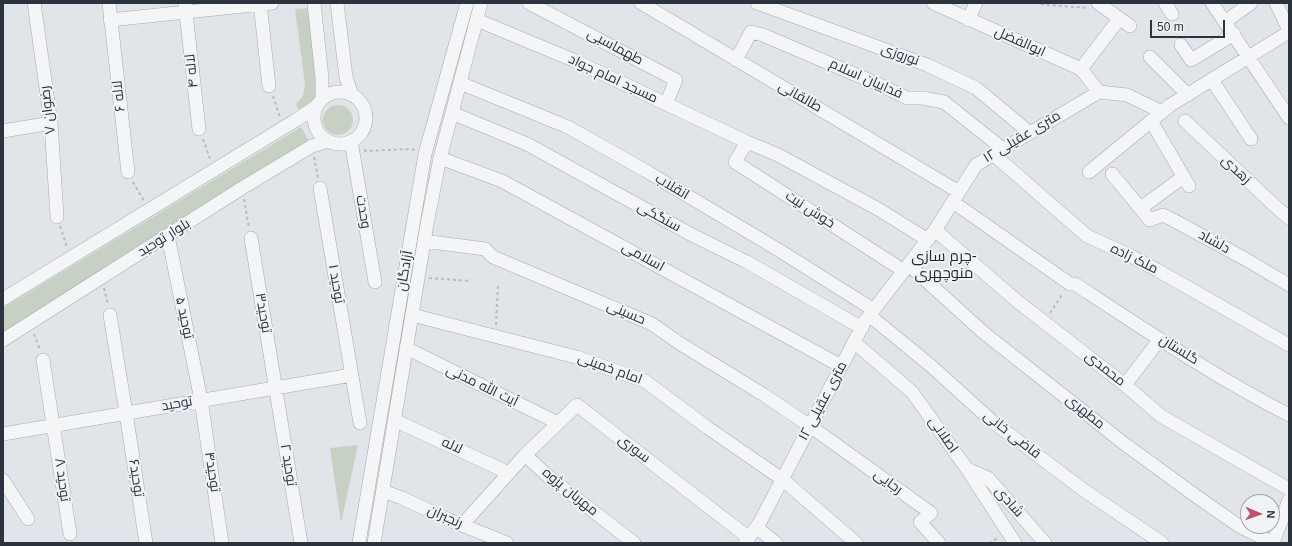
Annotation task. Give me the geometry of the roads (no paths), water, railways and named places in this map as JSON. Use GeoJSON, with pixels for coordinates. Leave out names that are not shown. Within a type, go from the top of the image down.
{"type":"FeatureCollection","features":[{"type":"Feature","properties":{"kind":"street","name":"رضوان ۷"},"geometry":{"type":"LineString","coordinates":[[34,3],[51,123],[57,217]]}},
{"type":"Feature","properties":{"kind":"street","name":"لاله ۶"},"geometry":{"type":"LineString","coordinates":[[108,3],[128,172]]}},
{"type":"Feature","properties":{"kind":"street"},"geometry":{"type":"LineString","coordinates":[[110,20],[185,7],[264,3],[269,86]]}},
{"type":"Feature","properties":{"kind":"street"},"geometry":{"type":"LineString","coordinates":[[3,299],[284,128],[319,103],[328,95],[336,92],[344,92],[352,95],[363,106],[365,118],[363,130],[358,136],[344,144],[336,144],[328,141],[316,130],[314,114],[319,103],[322,78],[314,3]]}},
{"type":"Feature","properties":{"kind":"street"},"geometry":{"type":"LineString","coordinates":[[338,3],[346,77],[352,95]]}},
{"type":"Feature","properties":{"kind":"street","name":"آزادگان"},"geometry":{"type":"LineString","coordinates":[[359,543],[425,154],[466,3]]}},
{"type":"Feature","properties":{"kind":"street","name":"آزادگان"},"geometry":{"type":"LineString","coordinates":[[374,543],[424,241],[440,158],[482,3]]}},
{"type":"Feature","properties":{"kind":"street","name":"طهماسبی"},"geometry":{"type":"LineString","coordinates":[[529,3],[676,80],[666,104]]}},
{"type":"Feature","properties":{"kind":"street","name":"طالقانی"},"geometry":{"type":"LineString","coordinates":[[641,3],[837,118],[956,197]]}},
{"type":"Feature","properties":{"kind":"street","name":"نوروزی"},"geometry":{"type":"LineString","coordinates":[[757,3],[941,71],[976,88],[1030,133]]}},
{"type":"Feature","properties":{"kind":"street","name":"ابوالفضل"},"geometry":{"type":"LineString","coordinates":[[933,3],[968,20],[1081,69],[1099,92]]}},
{"type":"Feature","properties":{"kind":"street"},"geometry":{"type":"LineString","coordinates":[[968,20],[976,3]]}},
{"type":"Feature","properties":{"kind":"street"},"geometry":{"type":"LineString","coordinates":[[1164,3],[1172,14]]}},
{"type":"Feature","properties":{"kind":"street"},"geometry":{"type":"LineString","coordinates":[[1212,3],[1289,118]]}},
{"type":"Feature","properties":{"kind":"street"},"geometry":{"type":"LineString","coordinates":[[1225,22],[1251,3]]}},
{"type":"Feature","properties":{"kind":"street"},"geometry":{"type":"LineString","coordinates":[[1089,172],[1162,112],[1289,31],[1276,3]]}},
{"type":"Feature","properties":{"kind":"street"},"geometry":{"type":"LineString","coordinates":[[1100,5],[1130,26]]}},
{"type":"Feature","properties":{"kind":"street","name":"لاله ۴"},"geometry":{"type":"LineString","coordinates":[[185,7],[199,130]]}},
{"type":"Feature","properties":{"kind":"street"},"geometry":{"type":"LineString","coordinates":[[1081,69],[1119,19]]}},
{"type":"Feature","properties":{"kind":"street","name":"مسجد امام جواد"},"geometry":{"type":"LineString","coordinates":[[477,20],[573,60],[747,142],[778,155],[878,209],[931,235]]}},
{"type":"Feature","properties":{"kind":"street","name":"فداییان اسلام"},"geometry":{"type":"LineString","coordinates":[[736,60],[750,32],[763,35],[907,98],[922,98],[944,102],[998,151]]}},
{"type":"Feature","properties":{"kind":"street"},"geometry":{"type":"LineString","coordinates":[[1181,45],[1191,60],[1234,34]]}},
{"type":"Feature","properties":{"kind":"street"},"geometry":{"type":"LineString","coordinates":[[1150,57],[1188,95]]}},
{"type":"Feature","properties":{"kind":"street"},"geometry":{"type":"LineString","coordinates":[[1212,80],[1251,139]]}},
{"type":"Feature","properties":{"kind":"street","name":"انقلاب"},"geometry":{"type":"LineString","coordinates":[[460,82],[568,127],[646,171],[777,249],[872,313]]}},
{"type":"Feature","properties":{"kind":"street"},"geometry":{"type":"LineString","coordinates":[[1099,92],[1126,95],[1162,112]]}},
{"type":"Feature","properties":{"kind":"street","name":"۱۲ متری عقیلی"},"geometry":{"type":"LineString","coordinates":[[747,540],[756,527],[862,328],[931,235],[976,164],[1099,92]]}},
{"type":"Feature","properties":{"kind":"street","name":"سنگکی"},"geometry":{"type":"LineString","coordinates":[[452,112],[527,144],[692,235],[747,262],[862,328]]}},
{"type":"Feature","properties":{"kind":"street","name":"زهدی"},"geometry":{"type":"LineString","coordinates":[[1185,120],[1289,218]]}},
{"type":"Feature","properties":{"kind":"street"},"geometry":{"type":"LineString","coordinates":[[1141,208],[1186,181],[1151,121]]}},
{"type":"Feature","properties":{"kind":"street"},"geometry":{"type":"LineString","coordinates":[[3,130],[51,123]]}},
{"type":"Feature","properties":{"kind":"street","name":"بلوار توحید"},"geometry":{"type":"LineString","coordinates":[[3,340],[242,188],[312,146],[328,141]]}},
{"type":"Feature","properties":{"kind":"street","name":"وحدت"},"geometry":{"type":"LineString","coordinates":[[351,141],[375,282]]}},
{"type":"Feature","properties":{"kind":"street","name":"خوش نیت"},"geometry":{"type":"LineString","coordinates":[[747,142],[735,162],[906,268]]}},
{"type":"Feature","properties":{"kind":"street","name":"ملک زاده"},"geometry":{"type":"LineString","coordinates":[[998,151],[1087,236],[1131,256],[1157,270],[1289,345]]}},
{"type":"Feature","properties":{"kind":"street","name":"اسلامی"},"geometry":{"type":"LineString","coordinates":[[440,158],[502,181],[841,366]]}},
{"type":"Feature","properties":{"kind":"street","name":"دلشاد"},"geometry":{"type":"LineString","coordinates":[[1112,174],[1150,220],[1163,215],[1247,260],[1289,285]]}},
{"type":"Feature","properties":{"kind":"street","name":"توحید ۱"},"geometry":{"type":"LineString","coordinates":[[320,188],[360,423]]}},
{"type":"Feature","properties":{"kind":"street","name":"گلستان"},"geometry":{"type":"LineString","coordinates":[[956,197],[1070,284],[1075,284],[1160,339],[1260,400],[1289,415]]}},
{"type":"Feature","properties":{"kind":"street"},"geometry":{"type":"LineString","coordinates":[[414,221],[427,224]]}},
{"type":"Feature","properties":{"kind":"street","name":"محمدی"},"geometry":{"type":"LineString","coordinates":[[931,235],[1125,385],[1162,416],[1289,488]]}},
{"type":"Feature","properties":{"kind":"street","name":"توحید ۵"},"geometry":{"type":"LineString","coordinates":[[168,236],[201,400]]}},
{"type":"Feature","properties":{"kind":"street","name":"توحید۳"},"geometry":{"type":"LineString","coordinates":[[251,238],[276,388]]}},
{"type":"Feature","properties":{"kind":"street","name":"حسینی"},"geometry":{"type":"LineString","coordinates":[[424,241],[486,249],[493,257],[652,324],[679,343],[764,395],[810,426]]}},
{"type":"Feature","properties":{"kind":"street","name":"مطهری"},"geometry":{"type":"LineString","coordinates":[[906,268],[1126,445],[1239,526],[1273,543]]}},
{"type":"Feature","properties":{"kind":"street","name":"قاضی خانی"},"geometry":{"type":"LineString","coordinates":[[872,313],[993,422],[1085,491],[1162,543]]}},
{"type":"Feature","properties":{"kind":"street","name":"توحید۶"},"geometry":{"type":"LineString","coordinates":[[110,314],[146,543]]}},
{"type":"Feature","properties":{"kind":"street","name":"امام خمینی"},"geometry":{"type":"LineString","coordinates":[[412,315],[576,357],[645,381],[708,428],[782,479],[856,543]]}},
{"type":"Feature","properties":{"kind":"street"},"geometry":{"type":"LineString","coordinates":[[1125,385],[1160,339]]}},
{"type":"Feature","properties":{"kind":"street","name":"اصلانی"},"geometry":{"type":"LineString","coordinates":[[854,342],[912,392],[967,470],[1014,543]]}},
{"type":"Feature","properties":{"kind":"street","name":"آیت الله مدنی"},"geometry":{"type":"LineString","coordinates":[[406,348],[558,423]]}},
{"type":"Feature","properties":{"kind":"street","name":"توحید ۸"},"geometry":{"type":"LineString","coordinates":[[44,360],[70,534]]}},
{"type":"Feature","properties":{"kind":"street","name":"توحید"},"geometry":{"type":"LineString","coordinates":[[3,434],[352,375]]}},
{"type":"Feature","properties":{"kind":"street","name":"توحید ۲"},"geometry":{"type":"LineString","coordinates":[[276,388],[301,543]]}},
{"type":"Feature","properties":{"kind":"street","name":"توحید۴"},"geometry":{"type":"LineString","coordinates":[[201,400],[222,543]]}},
{"type":"Feature","properties":{"kind":"street","name":"سوری"},"geometry":{"type":"LineString","coordinates":[[525,455],[577,405],[747,540]]}},
{"type":"Feature","properties":{"kind":"street","name":"لاله"},"geometry":{"type":"LineString","coordinates":[[394,420],[509,473]]}},
{"type":"Feature","properties":{"kind":"street","name":"رجایی"},"geometry":{"type":"LineString","coordinates":[[810,426],[931,513],[920,522],[939,543]]}},
{"type":"Feature","properties":{"kind":"street"},"geometry":{"type":"LineString","coordinates":[[462,525],[525,455]]}},
{"type":"Feature","properties":{"kind":"street","name":"مهربان پژوه"},"geometry":{"type":"LineString","coordinates":[[525,455],[549,477],[634,543]]}},
{"type":"Feature","properties":{"kind":"street","name":"شادی"},"geometry":{"type":"LineString","coordinates":[[967,470],[988,478],[1045,543]]}},
{"type":"Feature","properties":{"kind":"street"},"geometry":{"type":"LineString","coordinates":[[3,480],[28,519]]}},
{"type":"Feature","properties":{"kind":"street","name":"رنجبران"},"geometry":{"type":"LineString","coordinates":[[383,491],[507,543]]}},
{"type":"Feature","properties":{"kind":"street"},"geometry":{"type":"LineString","coordinates":[[1273,543],[1285,521],[1289,500]]}},
{"type":"Feature","properties":{"kind":"street"},"geometry":{"type":"LineString","coordinates":[[756,527],[776,543]]}},
{"type":"Feature","properties":{"kind":"district","name":"چرم سازی- منوچهری"},"geometry":{"type":"Point","coordinates":[944,266]}}]}
